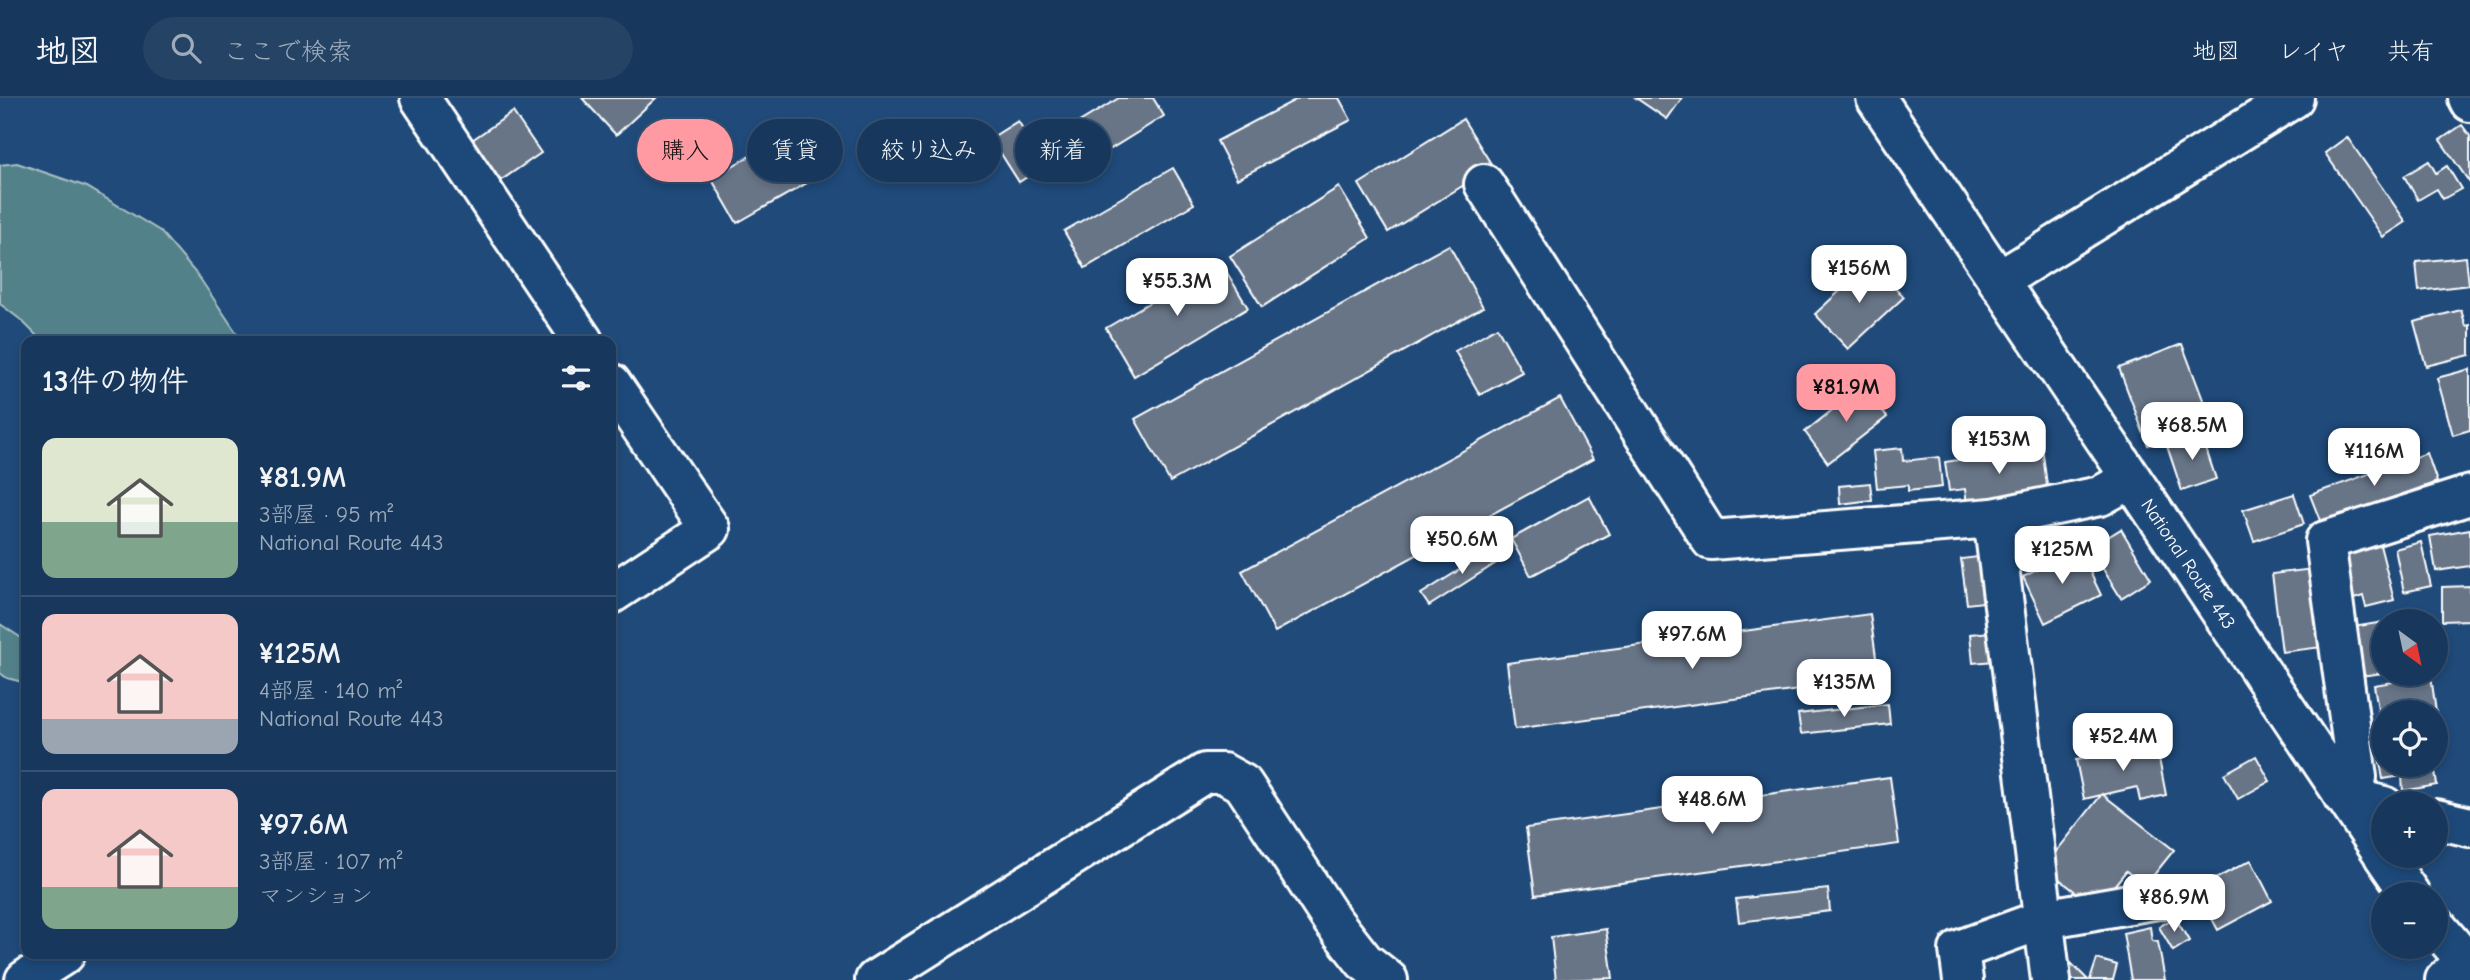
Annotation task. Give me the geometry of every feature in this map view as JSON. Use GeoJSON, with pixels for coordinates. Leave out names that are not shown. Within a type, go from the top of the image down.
{"type":"FeatureCollection","features":[{"type":"Feature","properties":{"kind":"main road"},"geometry":{"type":"LineString","coordinates":[[420,98],[580,336]]}},
{"type":"Feature","properties":{"kind":"main road","name":"National Route 443"},"geometry":{"type":"LineString","coordinates":[[1876,98],[2371,836]]}},
{"type":"Feature","properties":{"kind":"main road"},"geometry":{"type":"LineString","coordinates":[[1998,281],[2294,98]]}},
{"type":"Feature","properties":{"kind":"main road"},"geometry":{"type":"LineString","coordinates":[[1485,184],[1711,540],[1993,518],[2100,496],[2131,480]]}},
{"type":"Feature","properties":{"kind":"main road"},"geometry":{"type":"LineString","coordinates":[[616,390],[710,529],[616,591]]}},
{"type":"Feature","properties":{"kind":"main road"},"geometry":{"type":"LineString","coordinates":[[2371,803],[2343,796],[2357,777],[2325,541],[2470,495]]}},
{"type":"Feature","properties":{"kind":"main road"},"geometry":{"type":"LineString","coordinates":[[1993,518],[2052,980]]}},
{"type":"Feature","properties":{"kind":"main road"},"geometry":{"type":"LineString","coordinates":[[875,980],[1205,773],[1223,773],[1243,784],[1332,920],[1364,961],[1388,980]]}},
{"type":"Feature","properties":{"kind":"main road"},"geometry":{"type":"LineString","coordinates":[[2448,821],[2470,827]]}},
{"type":"Feature","properties":{"kind":"main road"},"geometry":{"type":"LineString","coordinates":[[1963,980],[1959,950],[2044,919],[2169,897]]}},
{"type":"Feature","properties":{"kind":"main road"},"geometry":{"type":"LineString","coordinates":[[2448,948],[2460,969]]}},
{"type":"Feature","properties":{"kind":"main road"},"geometry":{"type":"LineString","coordinates":[[25,980],[57,959]]}},
{"type":"Feature","properties":{"kind":"green space"},"geometry":{"type":"Polygon","coordinates":[[[17,163],[87,187],[160,231],[199,277],[239,336],[37,336],[0,304],[0,165],[17,163]]]}},
{"type":"Feature","properties":{"kind":"green space"},"geometry":{"type":"Polygon","coordinates":[[[0,624],[21,638],[21,682],[0,673],[0,624]]]}},
{"type":"Feature","properties":{"kind":"building"},"geometry":{"type":"Polygon","coordinates":[[[582,98],[656,98],[616,135],[582,98]]]}},
{"type":"Feature","properties":{"kind":"building"},"geometry":{"type":"Polygon","coordinates":[[[1119,98],[1153,98],[1164,116],[1111,149],[1111,119],[1084,119],[1119,98]]]}},
{"type":"Feature","properties":{"kind":"building"},"geometry":{"type":"Polygon","coordinates":[[[1299,98],[1339,98],[1351,120],[1237,179],[1217,141],[1299,98]]]}},
{"type":"Feature","properties":{"kind":"building"},"geometry":{"type":"Polygon","coordinates":[[[1636,98],[1682,98],[1667,119],[1636,98]]]}},
{"type":"Feature","properties":{"kind":"building"},"geometry":{"type":"Polygon","coordinates":[[[513,112],[541,153],[500,181],[472,140],[513,112]]]}},
{"type":"Feature","properties":{"kind":"building"},"geometry":{"type":"Polygon","coordinates":[[[1463,119],[1493,167],[1388,232],[1359,184],[1463,119]]]}},
{"type":"Feature","properties":{"kind":"building"},"geometry":{"type":"Polygon","coordinates":[[[1015,123],[1015,176],[1001,154],[1001,132],[1015,123]]]}},
{"type":"Feature","properties":{"kind":"building"},"geometry":{"type":"Polygon","coordinates":[[[2462,125],[2470,136],[2470,183],[2440,140],[2462,125]]]}},
{"type":"Feature","properties":{"kind":"building"},"geometry":{"type":"Polygon","coordinates":[[[2347,137],[2406,222],[2383,237],[2325,153],[2347,137]]]}},
{"type":"Feature","properties":{"kind":"building"},"geometry":{"type":"Polygon","coordinates":[[[747,158],[747,182],[809,182],[737,223],[713,182],[733,182],[733,166],[747,158]]]}},
{"type":"Feature","properties":{"kind":"building"},"geometry":{"type":"Polygon","coordinates":[[[2429,161],[2436,173],[2447,166],[2461,189],[2443,199],[2437,189],[2418,200],[2404,176],[2429,161]]]}},
{"type":"Feature","properties":{"kind":"building"},"geometry":{"type":"Polygon","coordinates":[[[1173,168],[1194,204],[1085,268],[1064,231],[1173,168]]]}},
{"type":"Feature","properties":{"kind":"building"},"geometry":{"type":"Polygon","coordinates":[[[1339,187],[1370,238],[1262,307],[1230,256],[1339,187]]]}},
{"type":"Feature","properties":{"kind":"building"},"geometry":{"type":"Polygon","coordinates":[[[1449,245],[1483,307],[1170,482],[1135,419],[1449,245]]]}},
{"type":"Feature","properties":{"kind":"building"},"geometry":{"type":"Polygon","coordinates":[[[2466,257],[2469,285],[2419,291],[2416,262],[2466,257]]]}},
{"type":"Feature","properties":{"kind":"building"},"geometry":{"type":"Polygon","coordinates":[[[1220,261],[1248,308],[1134,376],[1106,328],[1220,261]]]}},
{"type":"Feature","properties":{"kind":"building"},"geometry":{"type":"Polygon","coordinates":[[[1871,262],[1904,297],[1848,349],[1815,314],[1871,262]]]}},
{"type":"Feature","properties":{"kind":"building"},"geometry":{"type":"Polygon","coordinates":[[[2461,310],[2466,326],[2470,325],[2470,355],[2426,366],[2414,322],[2461,310]]]}},
{"type":"Feature","properties":{"kind":"building"},"geometry":{"type":"Polygon","coordinates":[[[1497,327],[1522,372],[1480,395],[1455,351],[1497,327]]]}},
{"type":"Feature","properties":{"kind":"building"},"geometry":{"type":"Polygon","coordinates":[[[2182,344],[2211,421],[2148,445],[2119,368],[2182,344]]]}},
{"type":"Feature","properties":{"kind":"building"},"geometry":{"type":"Polygon","coordinates":[[[2470,369],[2470,430],[2453,435],[2437,378],[2470,369]]]}},
{"type":"Feature","properties":{"kind":"building"},"geometry":{"type":"Polygon","coordinates":[[[1862,386],[1887,417],[1828,463],[1805,432],[1862,386]]]}},
{"type":"Feature","properties":{"kind":"building"},"geometry":{"type":"Polygon","coordinates":[[[1560,398],[1593,459],[1275,632],[1242,571],[1560,398]]]}},
{"type":"Feature","properties":{"kind":"building"},"geometry":{"type":"Polygon","coordinates":[[[2201,434],[2216,479],[2182,491],[2167,446],[2201,434]]]}},
{"type":"Feature","properties":{"kind":"building"},"geometry":{"type":"Polygon","coordinates":[[[2042,447],[2048,493],[1967,504],[1965,489],[1949,491],[1945,462],[2042,447]]]}},
{"type":"Feature","properties":{"kind":"building"},"geometry":{"type":"Polygon","coordinates":[[[1902,448],[1903,461],[1939,457],[1942,487],[1908,491],[1908,485],[1877,488],[1873,451],[1902,448]]]}},
{"type":"Feature","properties":{"kind":"building"},"geometry":{"type":"Polygon","coordinates":[[[2427,453],[2437,482],[2321,523],[2310,495],[2427,453]]]}},
{"type":"Feature","properties":{"kind":"building"},"geometry":{"type":"Polygon","coordinates":[[[1870,483],[1872,500],[1840,504],[1839,486],[1870,483]]]}},
{"type":"Feature","properties":{"kind":"building"},"geometry":{"type":"Polygon","coordinates":[[[2294,494],[2304,524],[2254,541],[2243,510],[2294,494]]]}},
{"type":"Feature","properties":{"kind":"building"},"geometry":{"type":"Polygon","coordinates":[[[1589,496],[1609,534],[1531,576],[1511,539],[1589,496]]]}},
{"type":"Feature","properties":{"kind":"building"},"geometry":{"type":"Polygon","coordinates":[[[2121,529],[2151,579],[2121,598],[2090,548],[2121,529]]]}},
{"type":"Feature","properties":{"kind":"building"},"geometry":{"type":"Polygon","coordinates":[[[2470,529],[2470,566],[2436,571],[2430,536],[2470,529]]]}},
{"type":"Feature","properties":{"kind":"building"},"geometry":{"type":"Polygon","coordinates":[[[2379,541],[2394,600],[2366,607],[2363,596],[2354,599],[2342,550],[2379,541]]]}},
{"type":"Feature","properties":{"kind":"building"},"geometry":{"type":"Polygon","coordinates":[[[2421,542],[2431,586],[2404,592],[2395,549],[2421,542]]]}},
{"type":"Feature","properties":{"kind":"building"},"geometry":{"type":"Polygon","coordinates":[[[1496,547],[1504,558],[1429,606],[1421,594],[1496,547]]]}},
{"type":"Feature","properties":{"kind":"building"},"geometry":{"type":"Polygon","coordinates":[[[2079,549],[2101,595],[2045,623],[2023,577],[2079,549]]]}},
{"type":"Feature","properties":{"kind":"building"},"geometry":{"type":"Polygon","coordinates":[[[1986,556],[1992,601],[1967,604],[1961,559],[1986,556]]]}},
{"type":"Feature","properties":{"kind":"building"},"geometry":{"type":"Polygon","coordinates":[[[2313,569],[2323,647],[2282,652],[2272,574],[2313,569]]]}},
{"type":"Feature","properties":{"kind":"building"},"geometry":{"type":"Polygon","coordinates":[[[2470,586],[2470,620],[2448,621],[2448,609],[2442,609],[2442,587],[2470,586]]]}},
{"type":"Feature","properties":{"kind":"building"},"geometry":{"type":"Polygon","coordinates":[[[1870,614],[1879,679],[1515,729],[1507,663],[1870,614]]]}},
{"type":"Feature","properties":{"kind":"building"},"geometry":{"type":"Polygon","coordinates":[[[2371,624],[2371,675],[2360,676],[2353,627],[2371,624]]]}},
{"type":"Feature","properties":{"kind":"building"},"geometry":{"type":"Polygon","coordinates":[[[1991,632],[1994,661],[1973,663],[1970,634],[1991,632]]]}},
{"type":"Feature","properties":{"kind":"building"},"geometry":{"type":"Polygon","coordinates":[[[2374,686],[2432,686],[2434,700],[2376,700],[2374,686]]]}},
{"type":"Feature","properties":{"kind":"building"},"geometry":{"type":"Polygon","coordinates":[[[1888,704],[1890,724],[1801,734],[1798,714],[1888,704]]]}},
{"type":"Feature","properties":{"kind":"building"},"geometry":{"type":"Polygon","coordinates":[[[2156,743],[2166,795],[2140,801],[2137,787],[2084,799],[2076,760],[2156,743]]]}},
{"type":"Feature","properties":{"kind":"building"},"geometry":{"type":"Polygon","coordinates":[[[2256,756],[2270,781],[2238,799],[2224,774],[2256,756]]]}},
{"type":"Feature","properties":{"kind":"building"},"geometry":{"type":"Polygon","coordinates":[[[1890,777],[1899,844],[1535,895],[1526,828],[1890,777]]]}},
{"type":"Feature","properties":{"kind":"building"},"geometry":{"type":"Polygon","coordinates":[[[2402,777],[2436,777],[2437,785],[2403,791],[2402,777]]]}},
{"type":"Feature","properties":{"kind":"building"},"geometry":{"type":"Polygon","coordinates":[[[2102,794],[2174,850],[2145,886],[2126,871],[2096,908],[2044,867],[2102,794]]]}},
{"type":"Feature","properties":{"kind":"building"},"geometry":{"type":"Polygon","coordinates":[[[2251,860],[2272,901],[2218,930],[2196,889],[2251,860]]]}},
{"type":"Feature","properties":{"kind":"building"},"geometry":{"type":"Polygon","coordinates":[[[1828,889],[1830,911],[1739,922],[1736,899],[1828,889]]]}},
{"type":"Feature","properties":{"kind":"building"},"geometry":{"type":"Polygon","coordinates":[[[2175,917],[2189,941],[2173,951],[2159,927],[2175,917]]]}},
{"type":"Feature","properties":{"kind":"building"},"geometry":{"type":"Polygon","coordinates":[[[2150,927],[2152,941],[2158,942],[2165,980],[2131,980],[2123,933],[2150,927]]]}},
{"type":"Feature","properties":{"kind":"building"},"geometry":{"type":"Polygon","coordinates":[[[1606,929],[1613,978],[1556,980],[1551,937],[1606,929]]]}},
{"type":"Feature","properties":{"kind":"building"},"geometry":{"type":"Polygon","coordinates":[[[2097,959],[2117,965],[2113,980],[2090,980],[2097,959]]]}},
{"type":"Feature","properties":{"kind":"building"},"geometry":{"type":"Polygon","coordinates":[[[2071,963],[2088,980],[2055,980],[2071,963]]]}}]}
